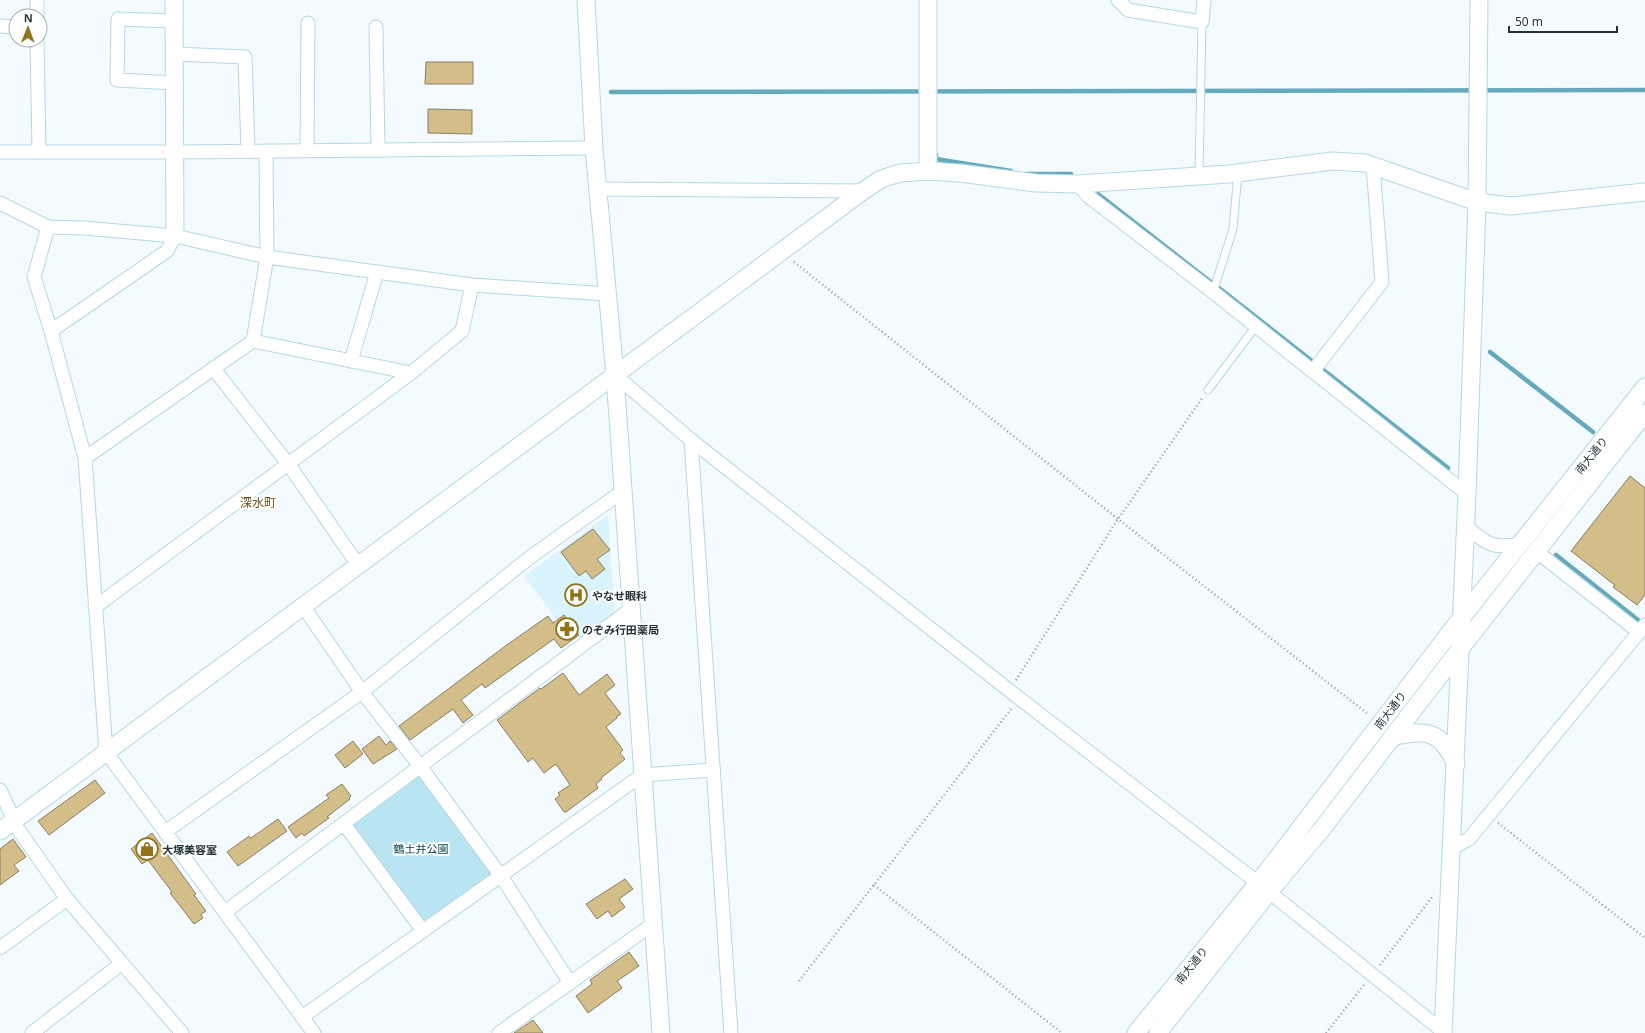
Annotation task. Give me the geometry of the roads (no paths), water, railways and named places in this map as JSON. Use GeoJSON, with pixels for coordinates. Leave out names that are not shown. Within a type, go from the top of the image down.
{"type":"FeatureCollection","features":[{"type":"Feature","properties":{"kind":"street"},"geometry":{"type":"LineString","coordinates":[[51,331],[167,251],[174,236],[174,0]]}},
{"type":"Feature","properties":{"kind":"street"},"geometry":{"type":"LineString","coordinates":[[586,0],[594,148],[608,294],[623,491],[661,1033]]}},
{"type":"Feature","properties":{"kind":"street"},"geometry":{"type":"LineString","coordinates":[[928,0],[928,170]]}},
{"type":"Feature","properties":{"kind":"street"},"geometry":{"type":"LineString","coordinates":[[1118,0],[1128,10],[1202,22],[1204,0]]}},
{"type":"Feature","properties":{"kind":"street"},"geometry":{"type":"LineString","coordinates":[[1444,1033],[1467,494],[1477,202],[1479,0]]}},
{"type":"Feature","properties":{"kind":"street"},"geometry":{"type":"LineString","coordinates":[[174,21],[118,19],[117,80],[174,83]]}},
{"type":"Feature","properties":{"kind":"street"},"geometry":{"type":"LineString","coordinates":[[307,150],[308,23]]}},
{"type":"Feature","properties":{"kind":"street"},"geometry":{"type":"LineString","coordinates":[[376,27],[378,150]]}},
{"type":"Feature","properties":{"kind":"street"},"geometry":{"type":"LineString","coordinates":[[37,48],[39,152]]}},
{"type":"Feature","properties":{"kind":"street"},"geometry":{"type":"LineString","coordinates":[[174,54],[245,57],[248,151]]}},
{"type":"Feature","properties":{"kind":"street"},"geometry":{"type":"LineString","coordinates":[[0,152],[594,148]]}},
{"type":"Feature","properties":{"kind":"street"},"geometry":{"type":"LineString","coordinates":[[253,341],[267,257],[266,151]]}},
{"type":"Feature","properties":{"kind":"street"},"geometry":{"type":"LineString","coordinates":[[0,830],[881,179],[900,173],[928,170],[1036,183],[1078,184],[1238,173],[1333,161],[1365,163],[1477,202],[1511,206],[1645,192]]}},
{"type":"Feature","properties":{"kind":"street"},"geometry":{"type":"LineString","coordinates":[[1313,371],[1382,282],[1373,166]]}},
{"type":"Feature","properties":{"kind":"street"},"geometry":{"type":"LineString","coordinates":[[1078,184],[1088,196],[1213,292],[1467,494]]}},
{"type":"Feature","properties":{"kind":"street"},"geometry":{"type":"LineString","coordinates":[[598,189],[863,191]]}},
{"type":"Feature","properties":{"kind":"street"},"geometry":{"type":"LineString","coordinates":[[0,203],[48,227],[84,228],[174,236],[267,257],[472,285],[608,294]]}},
{"type":"Feature","properties":{"kind":"street"},"geometry":{"type":"LineString","coordinates":[[48,227],[34,277],[51,331],[85,458],[106,752],[314,1033]]}},
{"type":"Feature","properties":{"kind":"street"},"geometry":{"type":"LineString","coordinates":[[351,361],[377,272]]}},
{"type":"Feature","properties":{"kind":"street"},"geometry":{"type":"LineString","coordinates":[[95,607],[289,465],[411,373],[462,331],[472,285]]}},
{"type":"Feature","properties":{"kind":"street"},"geometry":{"type":"LineString","coordinates":[[85,458],[253,341],[411,373]]}},
{"type":"Feature","properties":{"kind":"street"},"geometry":{"type":"LineString","coordinates":[[213,368],[289,465],[358,565]]}},
{"type":"Feature","properties":{"kind":"street"},"geometry":{"type":"LineString","coordinates":[[614,375],[691,440],[1264,887],[1444,1033]]}},
{"type":"Feature","properties":{"kind":"street","name":"南大通り"},"geometry":{"type":"LineString","coordinates":[[1158,1033],[1380,724],[1462,617],[1645,387]]}},
{"type":"Feature","properties":{"kind":"street","name":"南大通り"},"geometry":{"type":"LineString","coordinates":[[1136,1033],[1264,887],[1322,829],[1536,550],[1645,413]]}},
{"type":"Feature","properties":{"kind":"street"},"geometry":{"type":"LineString","coordinates":[[691,440],[731,1033]]}},
{"type":"Feature","properties":{"kind":"street"},"geometry":{"type":"LineString","coordinates":[[165,832],[362,692],[529,558],[623,491]]}},
{"type":"Feature","properties":{"kind":"street"},"geometry":{"type":"LineString","coordinates":[[1465,525],[1493,546],[1519,545]]}},
{"type":"Feature","properties":{"kind":"street"},"geometry":{"type":"LineString","coordinates":[[1452,848],[1469,839],[1642,629],[1536,550]]}},
{"type":"Feature","properties":{"kind":"street"},"geometry":{"type":"LineString","coordinates":[[303,606],[362,692],[420,766],[501,876],[570,983]]}},
{"type":"Feature","properties":{"kind":"street"},"geometry":{"type":"LineString","coordinates":[[225,912],[631,609]]}},
{"type":"Feature","properties":{"kind":"street"},"geometry":{"type":"LineString","coordinates":[[1392,737],[1424,732],[1438,738],[1448,748],[1456,764]]}},
{"type":"Feature","properties":{"kind":"street"},"geometry":{"type":"LineString","coordinates":[[302,1017],[642,775],[713,770]]}},
{"type":"Feature","properties":{"kind":"street"},"geometry":{"type":"LineString","coordinates":[[0,790],[14,820],[66,899],[122,963],[178,1032]]}},
{"type":"Feature","properties":{"kind":"street"},"geometry":{"type":"LineString","coordinates":[[344,824],[423,931]]}},
{"type":"Feature","properties":{"kind":"street"},"geometry":{"type":"LineString","coordinates":[[0,948],[66,899]]}},
{"type":"Feature","properties":{"kind":"street"},"geometry":{"type":"LineString","coordinates":[[499,1033],[653,924]]}},
{"type":"Feature","properties":{"kind":"street"},"geometry":{"type":"LineString","coordinates":[[32,1033],[122,963]]}},
{"type":"Feature","properties":{"kind":"lane"},"geometry":{"type":"LineString","coordinates":[[1199,176],[1202,22]]}},
{"type":"Feature","properties":{"kind":"lane"},"geometry":{"type":"LineString","coordinates":[[1213,292],[1233,229],[1238,173]]}},
{"type":"Feature","properties":{"kind":"lane"},"geometry":{"type":"LineString","coordinates":[[1208,390],[1256,326]]}},
{"type":"Feature","properties":{"kind":"waterway"},"geometry":{"type":"LineString","coordinates":[[611,92],[1645,90]]}},
{"type":"Feature","properties":{"kind":"waterway"},"geometry":{"type":"LineString","coordinates":[[936,154],[936,159],[1011,171]]}},
{"type":"Feature","properties":{"kind":"waterway"},"geometry":{"type":"LineString","coordinates":[[1026,174],[1071,174]]}},
{"type":"Feature","properties":{"kind":"waterway"},"geometry":{"type":"LineString","coordinates":[[1098,194],[1212,283]]}},
{"type":"Feature","properties":{"kind":"waterway"},"geometry":{"type":"LineString","coordinates":[[1219,288],[1448,468]]}},
{"type":"Feature","properties":{"kind":"waterway"},"geometry":{"type":"LineString","coordinates":[[1490,352],[1593,432]]}},
{"type":"Feature","properties":{"kind":"waterway"},"geometry":{"type":"LineString","coordinates":[[1556,555],[1638,620]]}},
{"type":"Feature","properties":{"kind":"place","name":"やなせ眼科"},"geometry":{"type":"Point","coordinates":[576,595]}},
{"type":"Feature","properties":{"kind":"place","name":"のぞみ行田薬局"},"geometry":{"type":"Point","coordinates":[567,629]}},
{"type":"Feature","properties":{"kind":"place","name":"大塚美容室"},"geometry":{"type":"Point","coordinates":[147,849]}},
{"type":"Feature","properties":{"kind":"district","name":"深水町"},"geometry":{"type":"Point","coordinates":[258,502]}},
{"type":"Feature","properties":{"kind":"park label","name":"鶴土井公園"},"geometry":{"type":"Point","coordinates":[421,848]}}]}
